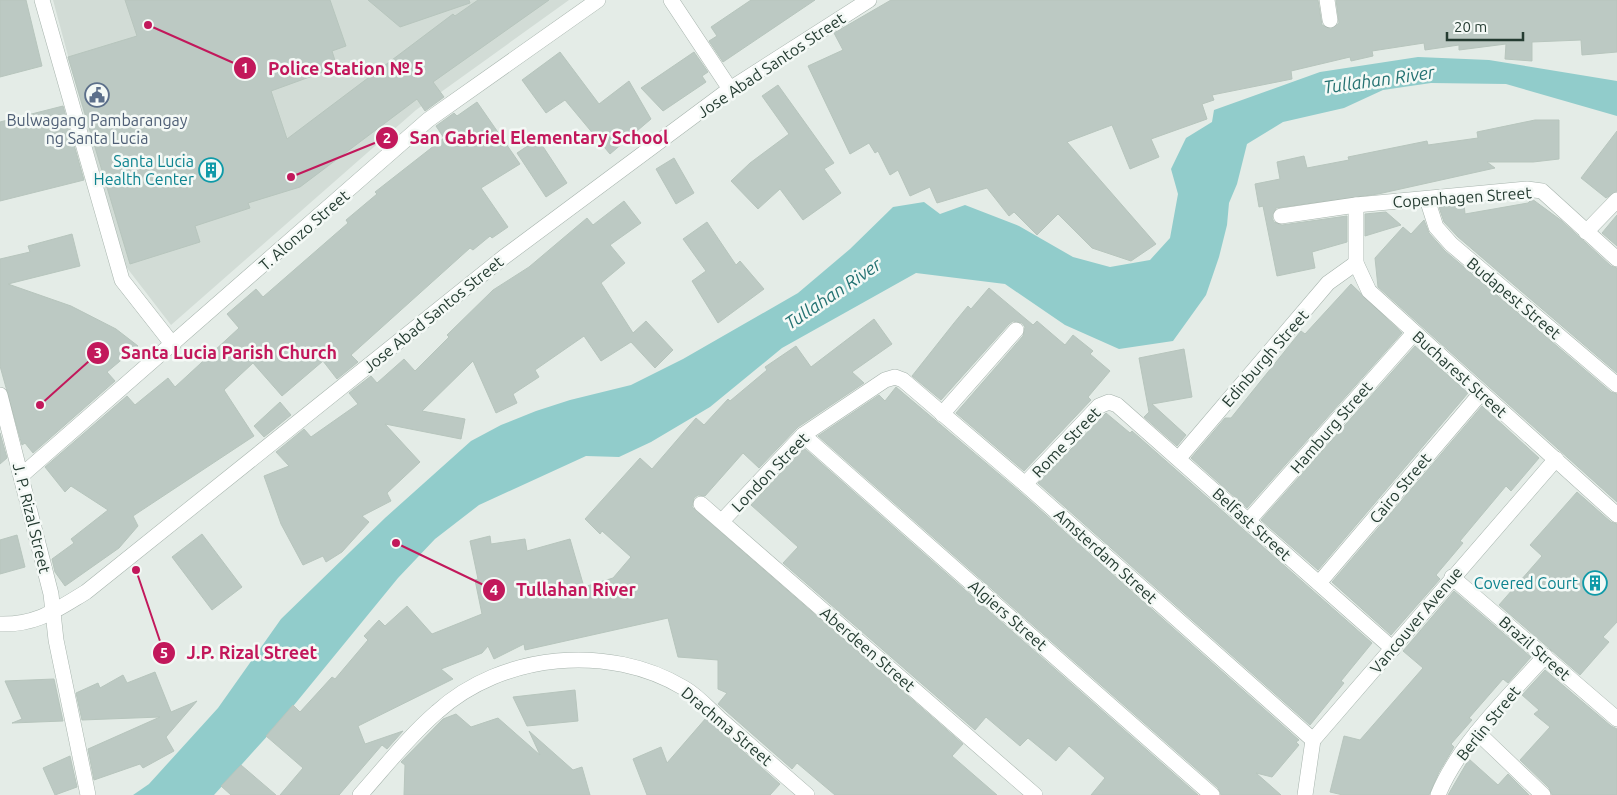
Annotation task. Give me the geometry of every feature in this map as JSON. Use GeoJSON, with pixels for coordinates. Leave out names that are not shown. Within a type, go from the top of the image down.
{"type":"FeatureCollection","features":[{"type":"Feature","properties":{"kind":"street"},"geometry":{"type":"LineString","coordinates":[[42,0],[122,280],[173,345]]}},
{"type":"Feature","properties":{"kind":"street","name":"T. Alonzo Street"},"geometry":{"type":"LineString","coordinates":[[22,475],[173,345],[428,120],[598,0]]}},
{"type":"Feature","properties":{"kind":"street"},"geometry":{"type":"LineString","coordinates":[[671,0],[730,89]]}},
{"type":"Feature","properties":{"kind":"street","name":"Jose Abad Santos Street"},"geometry":{"type":"LineString","coordinates":[[0,624],[21,625],[52,613],[86,592],[504,257],[730,89],[869,0]]}},
{"type":"Feature","properties":{"kind":"street"},"geometry":{"type":"LineString","coordinates":[[1327,0],[1330,20]]}},
{"type":"Feature","properties":{"kind":"street","name":"Copenhagen Street"},"geometry":{"type":"LineString","coordinates":[[1281,216],[1356,205],[1527,190],[1542,191],[1617,259]]}},
{"type":"Feature","properties":{"kind":"street","name":"Budapest Street"},"geometry":{"type":"LineString","coordinates":[[1427,199],[1436,227],[1451,244],[1617,385]]}},
{"type":"Feature","properties":{"kind":"street"},"geometry":{"type":"LineString","coordinates":[[1586,232],[1617,200]]}},
{"type":"Feature","properties":{"kind":"street","name":"Bucharest Street"},"geometry":{"type":"LineString","coordinates":[[1356,205],[1356,263],[1369,291],[1617,515]]}},
{"type":"Feature","properties":{"kind":"street","name":"Edinburgh Street"},"geometry":{"type":"LineString","coordinates":[[1179,458],[1328,283],[1356,263]]}},
{"type":"Feature","properties":{"kind":"street"},"geometry":{"type":"LineString","coordinates":[[942,414],[1016,330]]}},
{"type":"Feature","properties":{"kind":"street","name":"Hamburg Street"},"geometry":{"type":"LineString","coordinates":[[1249,520],[1414,333]]}},
{"type":"Feature","properties":{"kind":"street","name":"Amsterdam Street"},"geometry":{"type":"LineString","coordinates":[[895,377],[903,380],[1025,484],[1313,740]]}},
{"type":"Feature","properties":{"kind":"street","name":"London Street"},"geometry":{"type":"LineString","coordinates":[[722,521],[803,435],[885,380],[895,377]]}},
{"type":"Feature","properties":{"kind":"street","name":"Cairo Street"},"geometry":{"type":"LineString","coordinates":[[1319,583],[1481,393]]}},
{"type":"Feature","properties":{"kind":"street","name":"J. P. Rizal Street"},"geometry":{"type":"LineString","coordinates":[[0,395],[51,594],[52,613],[88,795]]}},
{"type":"Feature","properties":{"kind":"street","name":"Belfast Street"},"geometry":{"type":"LineString","coordinates":[[1109,402],[1117,405],[1179,458],[1393,649]]}},
{"type":"Feature","properties":{"kind":"street","name":"Rome Street"},"geometry":{"type":"LineString","coordinates":[[1025,484],[1099,406],[1109,402]]}},
{"type":"Feature","properties":{"kind":"street","name":"Algiers Street"},"geometry":{"type":"LineString","coordinates":[[803,435],[1212,795]]}},
{"type":"Feature","properties":{"kind":"street","name":"Vancouver Avenue"},"geometry":{"type":"LineString","coordinates":[[1313,740],[1556,459]]}},
{"type":"Feature","properties":{"kind":"street","name":"Aberdeen Street"},"geometry":{"type":"LineString","coordinates":[[701,504],[1035,795]]}},
{"type":"Feature","properties":{"kind":"street","name":"Brazil Street"},"geometry":{"type":"LineString","coordinates":[[1452,577],[1617,719]]}},
{"type":"Feature","properties":{"kind":"street","name":"Berlin Street"},"geometry":{"type":"LineString","coordinates":[[1438,795],[1442,785],[1477,732],[1545,656]]}},
{"type":"Feature","properties":{"kind":"street","name":"Drachma Street"},"geometry":{"type":"LineString","coordinates":[[360,795],[437,712],[469,689],[506,672],[564,660],[621,664],[656,674],[686,688],[807,795]]}},
{"type":"Feature","properties":{"kind":"street"},"geometry":{"type":"LineString","coordinates":[[1477,732],[1543,795]]}},
{"type":"Feature","properties":{"kind":"street"},"geometry":{"type":"LineString","coordinates":[[1305,795],[1313,740]]}},
{"type":"Feature","properties":{"kind":"shaded area"},"geometry":{"type":"Polygon","coordinates":[[[53,0],[569,0],[416,110],[171,325],[124,264],[53,0]]]}},
{"type":"Feature","properties":{"kind":"water"},"geometry":{"type":"Polygon","coordinates":[[[1418,57],[1489,60],[1617,81],[1617,116],[1506,84],[1431,83],[1383,90],[1344,108],[1283,122],[1247,144],[1237,184],[1229,203],[1227,225],[1219,257],[1206,295],[1173,341],[1119,349],[1065,325],[1005,284],[916,273],[782,348],[710,407],[651,442],[619,457],[586,456],[479,505],[435,539],[398,578],[281,721],[214,795],[133,795],[149,784],[218,708],[281,619],[385,518],[471,441],[501,425],[536,411],[570,400],[631,385],[683,359],[798,293],[850,249],[893,207],[924,202],[940,214],[965,205],[1019,226],[1073,257],[1110,267],[1150,260],[1170,238],[1178,194],[1171,169],[1186,138],[1212,122],[1214,110],[1320,72],[1418,57]]]}},
{"type":"Feature","properties":{"kind":"building"},"geometry":{"type":"Polygon","coordinates":[[[0,0],[26,0],[42,66],[0,77],[0,0]]]}},
{"type":"Feature","properties":{"kind":"building"},"geometry":{"type":"Polygon","coordinates":[[[125,0],[330,0],[346,46],[332,51],[337,67],[271,91],[287,139],[453,14],[455,16],[478,0],[549,0],[433,82],[444,97],[425,111],[417,99],[300,187],[248,203],[250,208],[195,226],[200,242],[130,264],[68,57],[137,36],[125,0]]]}},
{"type":"Feature","properties":{"kind":"building"},"geometry":{"type":"Polygon","coordinates":[[[368,0],[469,0],[470,3],[400,27],[368,0]]]}},
{"type":"Feature","properties":{"kind":"building"},"geometry":{"type":"Polygon","coordinates":[[[751,0],[815,0],[723,62],[709,41],[717,36],[711,27],[751,0]]]}},
{"type":"Feature","properties":{"kind":"building"},"geometry":{"type":"Polygon","coordinates":[[[891,0],[1318,0],[1322,25],[1331,29],[1339,23],[1336,0],[1617,0],[1617,52],[1582,55],[1581,40],[1532,42],[1532,61],[1505,59],[1506,44],[1459,50],[1459,45],[1425,50],[1424,43],[1372,51],[1373,56],[1351,61],[1350,57],[1291,71],[1292,79],[1212,95],[1214,100],[1202,104],[1207,119],[1151,139],[1159,157],[1130,169],[1112,125],[1067,142],[1156,244],[1131,261],[1092,248],[1058,214],[1037,235],[1014,212],[1009,216],[987,188],[937,203],[930,187],[910,196],[898,170],[890,175],[878,151],[875,153],[869,143],[850,154],[808,66],[843,50],[834,33],[891,0]]]}},
{"type":"Feature","properties":{"kind":"building"},"geometry":{"type":"Polygon","coordinates":[[[560,52],[599,104],[629,81],[651,119],[610,154],[565,100],[546,113],[522,80],[560,52]]]}},
{"type":"Feature","properties":{"kind":"building"},"geometry":{"type":"Polygon","coordinates":[[[694,52],[708,72],[702,76],[706,82],[663,111],[641,88],[694,52]]]}},
{"type":"Feature","properties":{"kind":"building"},"geometry":{"type":"Polygon","coordinates":[[[778,85],[834,163],[824,169],[841,193],[803,220],[780,189],[758,209],[731,181],[750,163],[789,134],[762,96],[778,85]]]}},
{"type":"Feature","properties":{"kind":"building"},"geometry":{"type":"Polygon","coordinates":[[[477,102],[520,164],[481,188],[508,227],[492,238],[490,236],[473,250],[470,248],[351,355],[358,362],[337,379],[323,361],[282,396],[253,363],[224,390],[254,436],[133,516],[138,526],[119,548],[65,586],[55,572],[52,559],[74,543],[71,539],[108,510],[71,486],[65,492],[45,467],[127,396],[135,405],[168,378],[175,387],[239,328],[227,314],[256,289],[263,297],[348,223],[346,220],[377,194],[375,192],[444,138],[436,126],[454,113],[457,116],[477,102]]]}},
{"type":"Feature","properties":{"kind":"building"},"geometry":{"type":"Polygon","coordinates":[[[63,106],[84,180],[0,201],[0,122],[63,106]]]}},
{"type":"Feature","properties":{"kind":"building"},"geometry":{"type":"Polygon","coordinates":[[[1535,120],[1559,120],[1559,159],[1533,162],[1487,162],[1495,168],[1378,194],[1276,208],[1272,218],[1274,222],[1282,225],[1347,216],[1347,242],[1312,252],[1315,268],[1277,276],[1263,206],[1259,207],[1255,184],[1280,179],[1277,162],[1304,156],[1307,168],[1349,160],[1348,157],[1427,141],[1428,145],[1478,138],[1477,132],[1535,120]]]}},
{"type":"Feature","properties":{"kind":"building"},"geometry":{"type":"Polygon","coordinates":[[[1617,131],[1617,191],[1606,198],[1581,178],[1617,131]]]}},
{"type":"Feature","properties":{"kind":"building"},"geometry":{"type":"Polygon","coordinates":[[[538,139],[567,183],[546,197],[517,153],[538,139]]]}},
{"type":"Feature","properties":{"kind":"building"},"geometry":{"type":"Polygon","coordinates":[[[674,158],[694,193],[676,204],[656,169],[674,158]]]}},
{"type":"Feature","properties":{"kind":"building"},"geometry":{"type":"Polygon","coordinates":[[[1532,199],[1562,221],[1611,266],[1617,268],[1617,373],[1458,237],[1444,222],[1439,207],[1464,204],[1465,214],[1528,203],[1532,199]]]}},
{"type":"Feature","properties":{"kind":"building"},"geometry":{"type":"Polygon","coordinates":[[[624,201],[641,223],[610,245],[625,263],[601,283],[633,333],[646,321],[673,350],[655,368],[631,342],[601,361],[584,336],[535,370],[539,377],[513,394],[517,403],[496,413],[473,361],[422,411],[465,419],[461,439],[385,424],[420,462],[387,493],[391,501],[362,516],[369,522],[342,552],[326,562],[323,556],[303,565],[281,524],[264,476],[289,466],[276,452],[304,429],[311,437],[358,404],[349,393],[371,376],[377,383],[404,359],[415,371],[449,337],[447,335],[493,290],[529,267],[587,218],[593,225],[624,201]]]}},
{"type":"Feature","properties":{"kind":"building"},"geometry":{"type":"Polygon","coordinates":[[[1386,212],[1401,225],[1365,236],[1365,214],[1386,212]]]}},
{"type":"Feature","properties":{"kind":"building"},"geometry":{"type":"Polygon","coordinates":[[[1617,215],[1617,246],[1602,233],[1617,215]]]}},
{"type":"Feature","properties":{"kind":"building"},"geometry":{"type":"Polygon","coordinates":[[[1424,220],[1429,233],[1445,251],[1611,392],[1617,394],[1617,502],[1378,287],[1375,258],[1403,227],[1411,234],[1424,220]]]}},
{"type":"Feature","properties":{"kind":"building"},"geometry":{"type":"Polygon","coordinates":[[[707,222],[736,265],[740,261],[764,289],[718,323],[692,281],[706,271],[683,239],[707,222]]]}},
{"type":"Feature","properties":{"kind":"building"},"geometry":{"type":"Polygon","coordinates":[[[72,234],[80,266],[8,284],[71,306],[116,329],[138,346],[107,372],[115,381],[33,453],[25,443],[22,445],[0,366],[0,259],[30,252],[28,246],[72,234]]]}},
{"type":"Feature","properties":{"kind":"building"},"geometry":{"type":"Polygon","coordinates":[[[1351,284],[1402,333],[1247,508],[1191,458],[1225,418],[1231,418],[1301,331],[1305,334],[1351,284]]]}},
{"type":"Feature","properties":{"kind":"building"},"geometry":{"type":"Polygon","coordinates":[[[989,288],[1033,325],[1037,321],[1065,345],[1073,335],[1093,351],[1090,354],[1110,371],[1088,397],[1091,400],[1024,471],[956,413],[1023,336],[1025,327],[1022,323],[1013,321],[1009,324],[941,400],[912,376],[968,306],[971,309],[989,288]]]}},
{"type":"Feature","properties":{"kind":"building"},"geometry":{"type":"Polygon","coordinates":[[[874,319],[892,344],[852,372],[864,383],[798,427],[759,468],[743,453],[705,496],[698,495],[694,498],[692,507],[963,744],[952,756],[997,795],[835,795],[797,763],[792,769],[718,704],[727,693],[718,689],[718,660],[678,657],[668,618],[525,650],[524,644],[494,659],[488,646],[482,653],[441,669],[453,679],[358,726],[365,744],[403,731],[387,749],[382,745],[339,795],[280,795],[303,768],[266,736],[293,705],[300,712],[332,677],[335,679],[368,640],[364,636],[379,620],[385,626],[407,606],[432,634],[482,614],[475,580],[478,579],[470,541],[490,536],[491,544],[525,539],[527,551],[570,539],[584,587],[613,578],[631,557],[602,531],[600,534],[585,519],[640,458],[652,469],[696,418],[704,425],[728,399],[730,401],[767,370],[765,367],[796,346],[811,367],[874,319]]]}},
{"type":"Feature","properties":{"kind":"building"},"geometry":{"type":"Polygon","coordinates":[[[1415,346],[1468,393],[1318,570],[1261,520],[1415,346]]]}},
{"type":"Feature","properties":{"kind":"building"},"geometry":{"type":"Polygon","coordinates":[[[1184,349],[1192,397],[1152,404],[1186,435],[1177,446],[1144,417],[1149,412],[1139,358],[1184,349]]]}},
{"type":"Feature","properties":{"kind":"building"},"geometry":{"type":"Polygon","coordinates":[[[896,387],[1019,491],[1299,740],[1296,742],[1299,745],[1272,777],[1256,773],[1281,795],[1221,795],[1218,788],[818,436],[879,395],[885,401],[896,387]]]}},
{"type":"Feature","properties":{"kind":"building"},"geometry":{"type":"Polygon","coordinates":[[[280,402],[291,415],[264,437],[254,426],[280,402]]]}},
{"type":"Feature","properties":{"kind":"building"},"geometry":{"type":"Polygon","coordinates":[[[1482,406],[1539,458],[1511,491],[1506,486],[1460,541],[1463,543],[1436,575],[1440,579],[1391,635],[1332,582],[1482,406]]]}},
{"type":"Feature","properties":{"kind":"building"},"geometry":{"type":"Polygon","coordinates":[[[1106,413],[1130,433],[1132,431],[1372,643],[1341,681],[1344,683],[1310,725],[1038,483],[1106,413]]]}},
{"type":"Feature","properties":{"kind":"building"},"geometry":{"type":"Polygon","coordinates":[[[0,433],[7,458],[0,464],[0,433]]]}},
{"type":"Feature","properties":{"kind":"building"},"geometry":{"type":"Polygon","coordinates":[[[804,448],[1198,795],[1091,795],[1105,778],[1069,746],[1056,761],[1028,738],[1020,746],[986,717],[975,730],[783,563],[798,547],[751,505],[804,448]]]}},
{"type":"Feature","properties":{"kind":"building"},"geometry":{"type":"Polygon","coordinates":[[[1577,492],[1611,522],[1617,524],[1617,622],[1603,637],[1609,642],[1580,675],[1499,605],[1542,556],[1530,545],[1577,492]]]}},
{"type":"Feature","properties":{"kind":"building"},"geometry":{"type":"Polygon","coordinates":[[[202,534],[242,587],[212,610],[172,557],[202,534]]]}},
{"type":"Feature","properties":{"kind":"building"},"geometry":{"type":"Polygon","coordinates":[[[17,535],[25,567],[0,574],[0,540],[17,535]]]}},
{"type":"Feature","properties":{"kind":"building"},"geometry":{"type":"Polygon","coordinates":[[[1454,591],[1531,657],[1508,683],[1503,679],[1469,718],[1472,720],[1451,744],[1454,747],[1439,772],[1429,795],[1343,795],[1330,792],[1344,736],[1360,740],[1423,668],[1403,651],[1454,591]]]}},
{"type":"Feature","properties":{"kind":"building"},"geometry":{"type":"Polygon","coordinates":[[[1545,670],[1617,729],[1617,795],[1552,795],[1549,788],[1520,760],[1550,727],[1534,714],[1539,710],[1522,695],[1545,670]]]}},
{"type":"Feature","properties":{"kind":"building"},"geometry":{"type":"Polygon","coordinates":[[[155,672],[171,712],[197,701],[166,737],[174,751],[143,768],[140,764],[94,780],[88,749],[160,717],[82,720],[76,693],[98,683],[100,688],[123,675],[127,683],[155,672]]]}},
{"type":"Feature","properties":{"kind":"building"},"geometry":{"type":"Polygon","coordinates":[[[54,679],[63,721],[12,723],[22,719],[5,681],[54,679]]]}},
{"type":"Feature","properties":{"kind":"building"},"geometry":{"type":"Polygon","coordinates":[[[575,690],[578,721],[527,726],[513,697],[575,690]]]}},
{"type":"Feature","properties":{"kind":"building"},"geometry":{"type":"Polygon","coordinates":[[[456,714],[471,727],[498,718],[540,755],[529,731],[573,770],[582,767],[590,795],[404,795],[405,765],[401,762],[443,719],[456,714]]]}},
{"type":"Feature","properties":{"kind":"building"},"geometry":{"type":"Polygon","coordinates":[[[706,718],[780,784],[770,795],[647,795],[633,759],[661,747],[667,763],[706,718]]]}},
{"type":"Feature","properties":{"kind":"building"},"geometry":{"type":"Polygon","coordinates":[[[70,756],[77,787],[55,795],[43,768],[70,756]]]}},
{"type":"Feature","properties":{"kind":"building"},"geometry":{"type":"Polygon","coordinates":[[[1469,759],[1498,785],[1508,774],[1529,795],[1448,795],[1469,759]]]}},
{"type":"Feature","properties":{"kind":"building"},"geometry":{"type":"Polygon","coordinates":[[[241,765],[276,795],[231,795],[221,786],[241,765]]]}},
{"type":"Feature","properties":{"kind":"place","name":"Police Station № 5"},"geometry":{"type":"Point","coordinates":[148,25]}},
{"type":"Feature","properties":{"kind":"place","name":"Bulwagang Pambarangay ng Santa Lucia"},"geometry":{"type":"Point","coordinates":[97,95]}},
{"type":"Feature","properties":{"kind":"place","name":"Santa Lucia Health Center"},"geometry":{"type":"Point","coordinates":[211,170]}},
{"type":"Feature","properties":{"kind":"place","name":"San Gabriel Elementary School"},"geometry":{"type":"Point","coordinates":[291,177]}},
{"type":"Feature","properties":{"kind":"place","name":"Santa Lucia Parish Church"},"geometry":{"type":"Point","coordinates":[40,405]}},
{"type":"Feature","properties":{"kind":"place","name":"Tullahan River"},"geometry":{"type":"Point","coordinates":[396,543]}},
{"type":"Feature","properties":{"kind":"place","name":"J.P. Rizal Street"},"geometry":{"type":"Point","coordinates":[136,570]}},
{"type":"Feature","properties":{"kind":"place","name":"Covered Court"},"geometry":{"type":"Point","coordinates":[1595,583]}}]}
